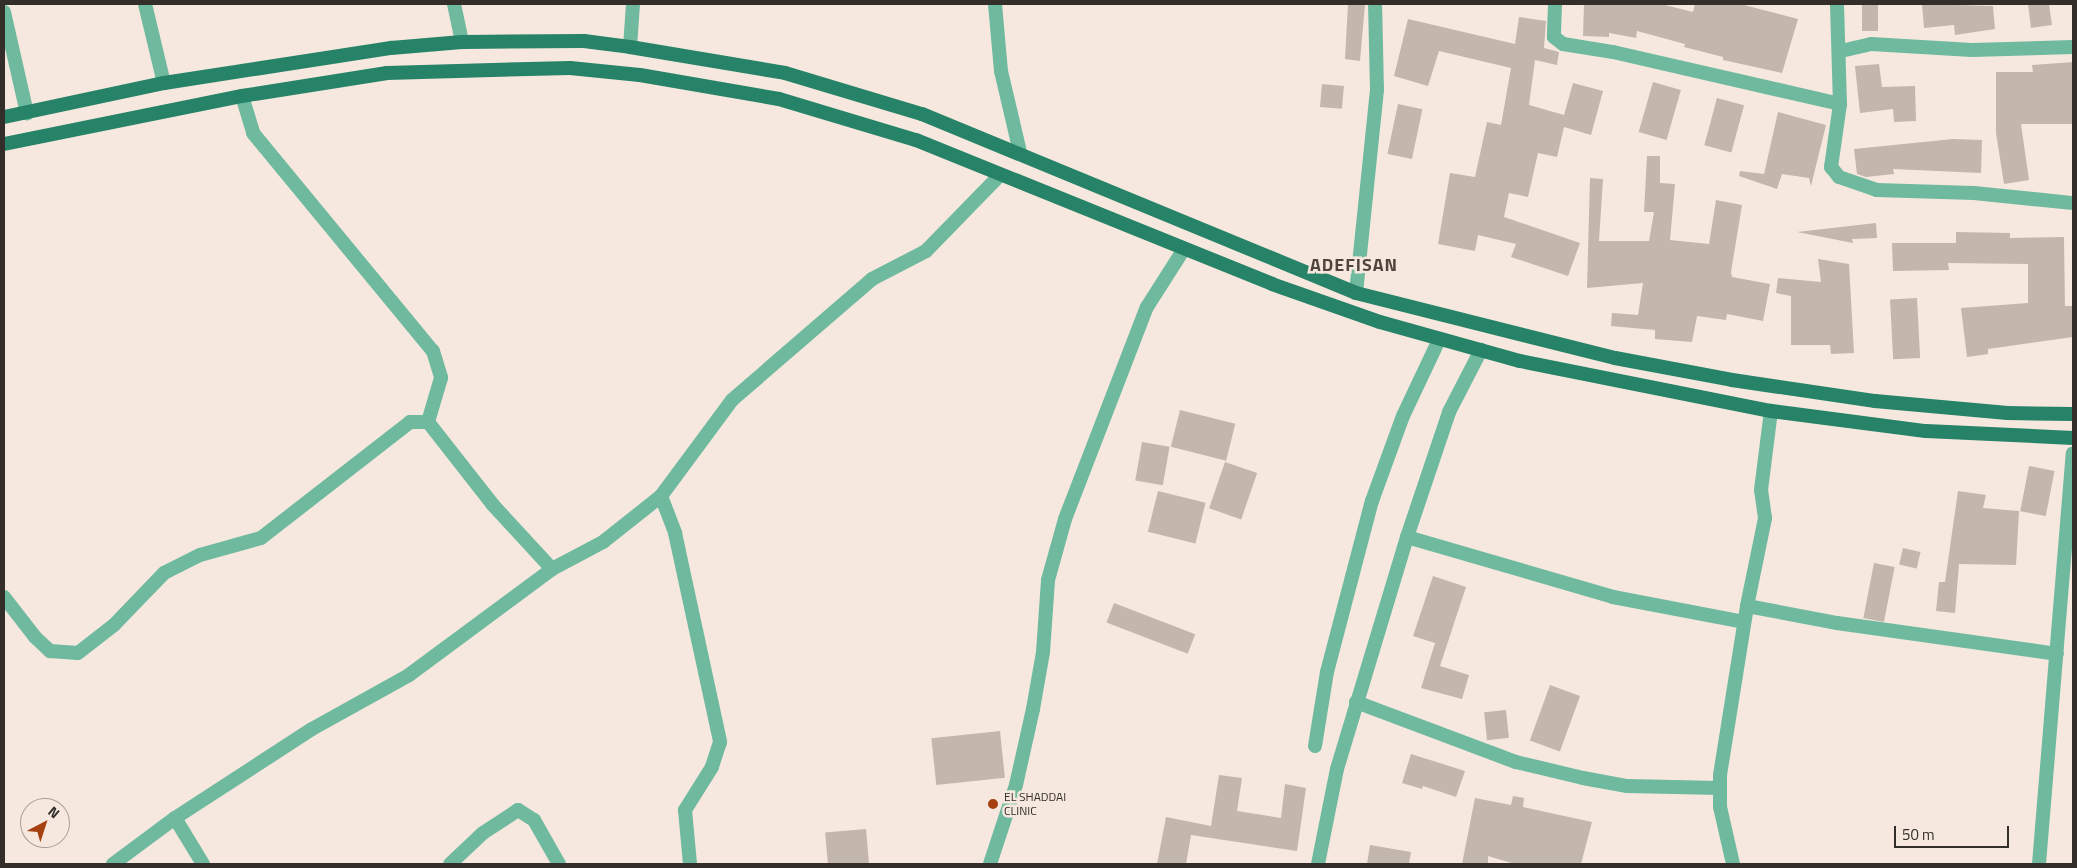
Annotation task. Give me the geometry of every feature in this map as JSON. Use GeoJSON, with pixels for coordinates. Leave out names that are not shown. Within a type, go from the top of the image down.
{"type":"FeatureCollection","features":[{"type":"Feature","properties":{"kind":"main road"},"geometry":{"type":"LineString","coordinates":[[4,118],[164,83],[338,54],[462,42],[584,41],[630,47],[785,73],[844,88],[1020,152],[1356,293],[1615,358],[1732,380],[1875,401],[2007,413],[2073,414]]}},
{"type":"Feature","properties":{"kind":"main road"},"geometry":{"type":"LineString","coordinates":[[4,144],[242,96],[387,73],[468,69],[570,68],[640,75],[780,99],[916,140],[1184,249],[1324,302],[1439,340],[1620,384],[1771,411],[1926,431],[2073,438]]}},
{"type":"Feature","properties":{"kind":"street"},"geometry":{"type":"LineString","coordinates":[[145,4],[164,83]]}},
{"type":"Feature","properties":{"kind":"street"},"geometry":{"type":"LineString","coordinates":[[454,4],[462,42]]}},
{"type":"Feature","properties":{"kind":"street"},"geometry":{"type":"LineString","coordinates":[[630,47],[633,4]]}},
{"type":"Feature","properties":{"kind":"street"},"geometry":{"type":"LineString","coordinates":[[995,4],[1002,71],[1020,152]]}},
{"type":"Feature","properties":{"kind":"street"},"geometry":{"type":"LineString","coordinates":[[1356,293],[1377,100],[1375,4]]}},
{"type":"Feature","properties":{"kind":"street"},"geometry":{"type":"LineString","coordinates":[[1555,4],[1554,37],[1562,44],[1613,52],[1840,104]]}},
{"type":"Feature","properties":{"kind":"street"},"geometry":{"type":"LineString","coordinates":[[1837,4],[1841,51],[1840,104],[1831,167],[1839,177],[1855,185],[2073,203]]}},
{"type":"Feature","properties":{"kind":"street"},"geometry":{"type":"LineString","coordinates":[[4,12],[27,113]]}},
{"type":"Feature","properties":{"kind":"street"},"geometry":{"type":"LineString","coordinates":[[1841,51],[1871,44],[1972,50],[2073,47]]}},
{"type":"Feature","properties":{"kind":"street"},"geometry":{"type":"LineString","coordinates":[[242,96],[253,133],[433,350],[441,378],[428,422]]}},
{"type":"Feature","properties":{"kind":"street"},"geometry":{"type":"LineString","coordinates":[[113,864],[176,818],[312,729],[410,675],[552,569],[603,542],[661,496],[732,400],[872,279],[926,251],[1000,175]]}},
{"type":"Feature","properties":{"kind":"street"},"geometry":{"type":"LineString","coordinates":[[990,864],[1016,785],[1033,709],[1043,652],[1048,580],[1065,519],[1147,307],[1184,249]]}},
{"type":"Feature","properties":{"kind":"street"},"geometry":{"type":"LineString","coordinates":[[1315,746],[1326,672],[1372,501],[1403,416],[1439,340]]}},
{"type":"Feature","properties":{"kind":"street"},"geometry":{"type":"LineString","coordinates":[[1318,864],[1356,702],[1407,537],[1449,412],[1481,350]]}},
{"type":"Feature","properties":{"kind":"street"},"geometry":{"type":"LineString","coordinates":[[1733,864],[1726,840],[1720,788],[1724,740],[1746,606],[1765,518],[1761,490],[1771,411]]}},
{"type":"Feature","properties":{"kind":"street"},"geometry":{"type":"LineString","coordinates":[[4,597],[50,651],[78,653],[114,625],[164,573],[200,555],[262,538],[410,422],[428,422]]}},
{"type":"Feature","properties":{"kind":"street"},"geometry":{"type":"LineString","coordinates":[[428,422],[493,505],[552,569]]}},
{"type":"Feature","properties":{"kind":"street"},"geometry":{"type":"LineString","coordinates":[[2039,864],[2073,452]]}},
{"type":"Feature","properties":{"kind":"street"},"geometry":{"type":"LineString","coordinates":[[661,496],[676,533],[720,742],[712,767],[685,810],[690,864]]}},
{"type":"Feature","properties":{"kind":"street"},"geometry":{"type":"LineString","coordinates":[[1407,537],[1613,597],[1744,622]]}},
{"type":"Feature","properties":{"kind":"street"},"geometry":{"type":"LineString","coordinates":[[1746,606],[1837,623],[2057,654]]}},
{"type":"Feature","properties":{"kind":"street"},"geometry":{"type":"LineString","coordinates":[[1356,702],[1516,762],[1583,778],[1627,786],[1720,788]]}},
{"type":"Feature","properties":{"kind":"street"},"geometry":{"type":"LineString","coordinates":[[450,864],[484,833],[518,810],[534,820],[559,864]]}},
{"type":"Feature","properties":{"kind":"street"},"geometry":{"type":"LineString","coordinates":[[176,818],[203,864]]}},
{"type":"Feature","properties":{"kind":"building"},"geometry":{"type":"Polygon","coordinates":[[[1348,4],[1365,4],[1360,61],[1345,59],[1348,4]]]}},
{"type":"Feature","properties":{"kind":"building"},"geometry":{"type":"Polygon","coordinates":[[[1584,4],[1661,4],[1693,12],[1695,4],[1740,4],[1798,19],[1782,73],[1723,60],[1723,57],[1684,47],[1685,44],[1637,31],[1636,38],[1609,33],[1609,37],[1583,36],[1584,4]]]}},
{"type":"Feature","properties":{"kind":"building"},"geometry":{"type":"Polygon","coordinates":[[[1862,4],[1878,4],[1878,31],[1862,31],[1862,4]]]}},
{"type":"Feature","properties":{"kind":"building"},"geometry":{"type":"Polygon","coordinates":[[[1922,4],[1993,6],[1995,29],[1955,35],[1954,25],[1924,28],[1922,4]]]}},
{"type":"Feature","properties":{"kind":"building"},"geometry":{"type":"Polygon","coordinates":[[[2028,4],[2049,4],[2052,25],[2031,28],[2028,4]]]}},
{"type":"Feature","properties":{"kind":"building"},"geometry":{"type":"Polygon","coordinates":[[[1519,17],[1546,21],[1544,48],[1559,52],[1557,65],[1535,60],[1529,105],[1564,115],[1573,83],[1603,91],[1591,135],[1564,127],[1557,157],[1538,153],[1528,197],[1509,193],[1504,217],[1580,243],[1568,276],[1511,257],[1516,244],[1478,235],[1475,251],[1438,244],[1450,173],[1475,177],[1487,122],[1501,125],[1511,68],[1439,51],[1428,86],[1394,76],[1408,19],[1515,44],[1519,17]]]}},
{"type":"Feature","properties":{"kind":"building"},"geometry":{"type":"Polygon","coordinates":[[[2073,62],[2073,124],[2021,124],[2029,180],[2004,184],[1996,133],[1996,72],[2033,72],[2032,65],[2073,62]]]}},
{"type":"Feature","properties":{"kind":"building"},"geometry":{"type":"Polygon","coordinates":[[[1879,64],[1882,87],[1915,86],[1916,121],[1894,122],[1893,109],[1860,113],[1855,66],[1879,64]]]}},
{"type":"Feature","properties":{"kind":"building"},"geometry":{"type":"Polygon","coordinates":[[[1653,82],[1681,90],[1667,140],[1639,132],[1653,82]]]}},
{"type":"Feature","properties":{"kind":"building"},"geometry":{"type":"Polygon","coordinates":[[[1322,84],[1344,86],[1342,109],[1320,107],[1322,84]]]}},
{"type":"Feature","properties":{"kind":"building"},"geometry":{"type":"Polygon","coordinates":[[[1717,98],[1744,105],[1731,153],[1704,145],[1717,98]]]}},
{"type":"Feature","properties":{"kind":"building"},"geometry":{"type":"Polygon","coordinates":[[[1398,104],[1422,109],[1412,159],[1387,154],[1398,104]]]}},
{"type":"Feature","properties":{"kind":"building"},"geometry":{"type":"Polygon","coordinates":[[[1778,112],[1826,125],[1811,186],[1809,178],[1782,174],[1777,189],[1739,176],[1740,171],[1764,174],[1778,112]]]}},
{"type":"Feature","properties":{"kind":"building"},"geometry":{"type":"Polygon","coordinates":[[[1953,139],[1982,140],[1981,173],[1893,169],[1894,174],[1866,177],[1857,174],[1854,149],[1953,139]]]}},
{"type":"Feature","properties":{"kind":"building"},"geometry":{"type":"Polygon","coordinates":[[[1647,156],[1660,156],[1660,183],[1675,184],[1670,240],[1709,244],[1716,200],[1742,205],[1731,272],[1732,277],[1770,284],[1763,321],[1727,314],[1726,320],[1697,316],[1692,342],[1655,339],[1655,330],[1611,326],[1612,313],[1638,315],[1643,283],[1587,288],[1590,178],[1603,179],[1599,241],[1649,241],[1654,212],[1644,212],[1647,156]]]}},
{"type":"Feature","properties":{"kind":"building"},"geometry":{"type":"Polygon","coordinates":[[[1876,223],[1877,238],[1852,239],[1853,243],[1797,232],[1876,223]]]}},
{"type":"Feature","properties":{"kind":"building"},"geometry":{"type":"Polygon","coordinates":[[[1956,232],[2010,233],[2010,238],[2064,237],[2065,306],[2073,306],[2073,337],[1988,349],[1988,354],[1967,357],[1961,308],[2028,303],[2028,264],[1948,263],[1949,270],[1893,271],[1892,243],[1956,243],[1956,232]]]}},
{"type":"Feature","properties":{"kind":"building"},"geometry":{"type":"Polygon","coordinates":[[[1818,259],[1849,264],[1854,353],[1831,354],[1830,345],[1791,345],[1791,296],[1776,293],[1778,278],[1821,282],[1818,259]]]}},
{"type":"Feature","properties":{"kind":"building"},"geometry":{"type":"Polygon","coordinates":[[[1917,298],[1920,358],[1893,359],[1890,299],[1917,298]]]}},
{"type":"Feature","properties":{"kind":"building"},"geometry":{"type":"Polygon","coordinates":[[[1180,410],[1235,424],[1226,461],[1171,447],[1180,410]]]}},
{"type":"Feature","properties":{"kind":"building"},"geometry":{"type":"Polygon","coordinates":[[[1142,442],[1170,447],[1163,485],[1135,480],[1142,442]]]}},
{"type":"Feature","properties":{"kind":"building"},"geometry":{"type":"Polygon","coordinates":[[[1225,462],[1257,473],[1241,519],[1209,508],[1225,462]]]}},
{"type":"Feature","properties":{"kind":"building"},"geometry":{"type":"Polygon","coordinates":[[[2029,466],[2055,471],[2046,516],[2020,511],[2029,466]]]}},
{"type":"Feature","properties":{"kind":"building"},"geometry":{"type":"Polygon","coordinates":[[[1158,491],[1206,503],[1195,544],[1148,532],[1158,491]]]}},
{"type":"Feature","properties":{"kind":"building"},"geometry":{"type":"Polygon","coordinates":[[[1958,491],[1986,495],[1983,508],[2019,511],[2016,565],[1959,564],[1955,613],[1936,611],[1939,582],[1945,582],[1958,491]]]}},
{"type":"Feature","properties":{"kind":"building"},"geometry":{"type":"Polygon","coordinates":[[[1903,548],[1921,552],[1917,569],[1899,565],[1903,548]]]}},
{"type":"Feature","properties":{"kind":"building"},"geometry":{"type":"Polygon","coordinates":[[[1874,563],[1895,567],[1884,622],[1863,618],[1874,563]]]}},
{"type":"Feature","properties":{"kind":"building"},"geometry":{"type":"Polygon","coordinates":[[[1433,576],[1466,587],[1440,666],[1469,675],[1462,699],[1421,688],[1435,643],[1413,636],[1433,576]]]}},
{"type":"Feature","properties":{"kind":"building"},"geometry":{"type":"Polygon","coordinates":[[[1114,603],[1195,634],[1188,654],[1106,623],[1114,603]]]}},
{"type":"Feature","properties":{"kind":"building"},"geometry":{"type":"Polygon","coordinates":[[[1550,685],[1580,696],[1560,751],[1530,740],[1550,685]]]}},
{"type":"Feature","properties":{"kind":"building"},"geometry":{"type":"Polygon","coordinates":[[[1506,710],[1509,738],[1487,740],[1484,712],[1506,710]]]}},
{"type":"Feature","properties":{"kind":"building"},"geometry":{"type":"Polygon","coordinates":[[[1000,731],[1005,778],[936,785],[931,738],[1000,731]]]}},
{"type":"Feature","properties":{"kind":"building"},"geometry":{"type":"Polygon","coordinates":[[[1411,754],[1465,771],[1456,797],[1423,786],[1422,789],[1402,783],[1411,754]]]}},
{"type":"Feature","properties":{"kind":"building"},"geometry":{"type":"Polygon","coordinates":[[[1219,775],[1242,778],[1237,811],[1281,818],[1285,784],[1306,788],[1297,851],[1191,835],[1186,864],[1157,864],[1166,817],[1211,826],[1219,775]]]}},
{"type":"Feature","properties":{"kind":"building"},"geometry":{"type":"Polygon","coordinates":[[[1513,796],[1524,798],[1523,807],[1592,822],[1581,864],[1515,864],[1488,856],[1488,864],[1462,864],[1475,798],[1511,805],[1513,796]]]}},
{"type":"Feature","properties":{"kind":"building"},"geometry":{"type":"Polygon","coordinates":[[[866,829],[869,864],[828,864],[825,833],[866,829]]]}},
{"type":"Feature","properties":{"kind":"building"},"geometry":{"type":"Polygon","coordinates":[[[1370,845],[1411,852],[1409,864],[1367,864],[1370,845]]]}},
{"type":"Feature","properties":{"kind":"place","name":"EL SHADDAI CLINIC"},"geometry":{"type":"Point","coordinates":[993,804]}},
{"type":"Feature","properties":{"kind":"district","name":"ADEFISAN"},"geometry":{"type":"Point","coordinates":[1354,265]}}]}
